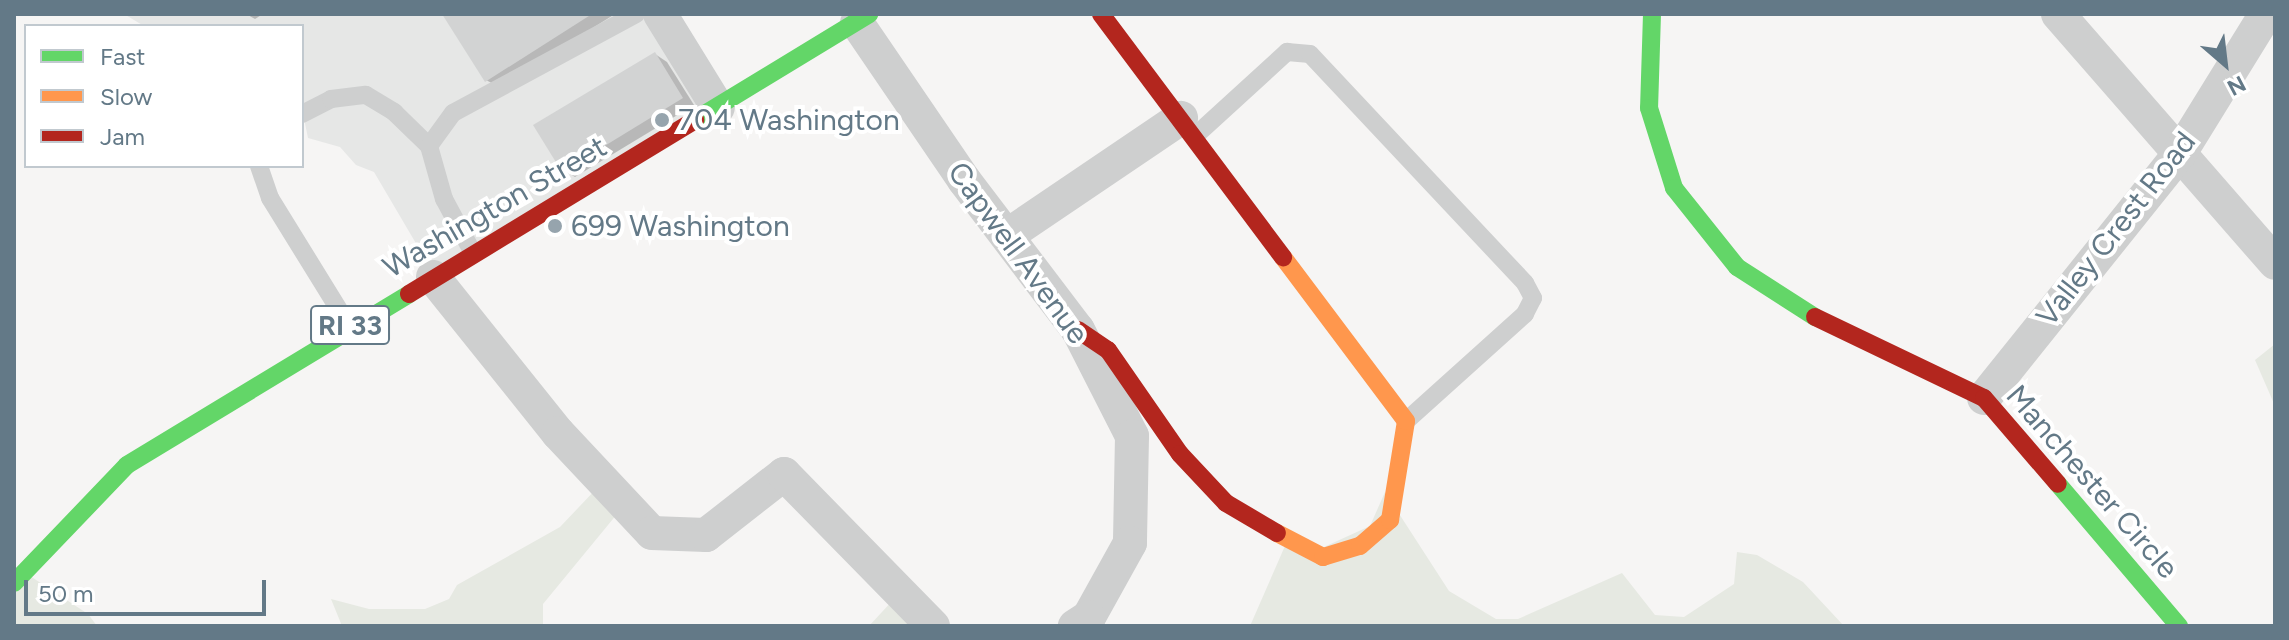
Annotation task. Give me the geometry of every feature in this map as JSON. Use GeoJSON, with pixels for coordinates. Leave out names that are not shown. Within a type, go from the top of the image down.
{"type":"FeatureCollection","features":[{"type":"Feature","properties":{"kind":"street"},"geometry":{"type":"LineString","coordinates":[[660,14],[718,108]]}},
{"type":"Feature","properties":{"kind":"street"},"geometry":{"type":"LineString","coordinates":[[1078,330],[1108,350],[1180,454],[1226,503],[1323,557],[1360,546],[1390,520],[1406,421],[1101,14]]}},
{"type":"Feature","properties":{"kind":"street","name":"Manchester Circle"},"geometry":{"type":"LineString","coordinates":[[1652,14],[1649,108],[1674,188],[1737,267],[1842,334],[1984,398],[2179,626]]}},
{"type":"Feature","properties":{"kind":"street"},"geometry":{"type":"LineString","coordinates":[[2058,14],[2275,263]]}},
{"type":"Feature","properties":{"kind":"street","name":"Valley Crest Road"},"geometry":{"type":"LineString","coordinates":[[1984,398],[2180,153],[2266,14]]}},
{"type":"Feature","properties":{"kind":"street","name":"Washington Street"},"geometry":{"type":"LineString","coordinates":[[14,583],[127,465],[349,326],[863,19]]}},
{"type":"Feature","properties":{"kind":"street","name":"Capwell Avenue"},"geometry":{"type":"LineString","coordinates":[[863,19],[1008,235],[1078,330],[1132,436],[1130,543],[1089,617],[1075,626]]}},
{"type":"Feature","properties":{"kind":"street"},"geometry":{"type":"LineString","coordinates":[[1008,235],[1188,127]]}},
{"type":"Feature","properties":{"kind":"street"},"geometry":{"type":"LineString","coordinates":[[433,277],[558,433],[652,533],[706,535],[784,474],[933,626]]}},
{"type":"Feature","properties":{"kind":"lane"},"geometry":{"type":"LineString","coordinates":[[429,146],[453,113],[636,14]]}},
{"type":"Feature","properties":{"kind":"lane"},"geometry":{"type":"LineString","coordinates":[[1188,127],[1287,52],[1310,54],[1525,283],[1533,298],[1525,314],[1406,421]]}},
{"type":"Feature","properties":{"kind":"lane"},"geometry":{"type":"LineString","coordinates":[[304,113],[331,99],[366,95],[394,112],[429,146],[444,199],[473,253]]}},
{"type":"Feature","properties":{"kind":"lane"},"geometry":{"type":"LineString","coordinates":[[260,168],[270,198],[349,326]]}},
{"type":"Feature","properties":{"kind":"shaded area"},"geometry":{"type":"Polygon","coordinates":[[[124,14],[658,14],[717,107],[434,274],[374,172],[356,165],[340,147],[308,138],[304,119],[304,24],[141,24],[124,14]]]}},
{"type":"Feature","properties":{"kind":"shaded area"},"geometry":{"type":"Polygon","coordinates":[[[2275,344],[2275,406],[2255,360],[2275,344]]]}},
{"type":"Feature","properties":{"kind":"shaded area"},"geometry":{"type":"Polygon","coordinates":[[[598,487],[622,508],[543,604],[543,626],[342,626],[331,599],[369,609],[425,609],[449,599],[457,585],[560,527],[598,487]]]}},
{"type":"Feature","properties":{"kind":"shaded area"},"geometry":{"type":"Polygon","coordinates":[[[1385,492],[1449,591],[1496,619],[1518,619],[1622,573],[1655,615],[1684,617],[1734,584],[1737,552],[1757,555],[1803,582],[1844,626],[1250,626],[1288,539],[1324,547],[1370,526],[1385,492]]]}},
{"type":"Feature","properties":{"kind":"shaded area"},"geometry":{"type":"Polygon","coordinates":[[[27,574],[88,614],[97,626],[14,626],[14,588],[27,574]]]}},
{"type":"Feature","properties":{"kind":"shaded area"},"geometry":{"type":"Polygon","coordinates":[[[894,599],[931,626],[869,626],[894,599]]]}},
{"type":"Feature","properties":{"kind":"building"},"geometry":{"type":"Polygon","coordinates":[[[442,14],[592,14],[485,82],[442,14]]]}},
{"type":"Feature","properties":{"kind":"building"},"geometry":{"type":"Polygon","coordinates":[[[655,52],[683,98],[562,172],[533,125],[655,52]]]}},
{"type":"Feature","properties":{"kind":"traffic: fast"},"geometry":{"type":"LineString","coordinates":[[695,120],[869,14]]}},
{"type":"Feature","properties":{"kind":"traffic: fast"},"geometry":{"type":"LineString","coordinates":[[1652,14],[1649,108],[1674,188],[1737,267],[1815,317]]}},
{"type":"Feature","properties":{"kind":"traffic: fast"},"geometry":{"type":"LineString","coordinates":[[14,583],[127,465],[409,294]]}},
{"type":"Feature","properties":{"kind":"traffic: fast"},"geometry":{"type":"LineString","coordinates":[[2058,484],[2179,626]]}},
{"type":"Feature","properties":{"kind":"traffic: slow"},"geometry":{"type":"LineString","coordinates":[[1277,533],[1323,557],[1360,546],[1390,520],[1406,421],[1283,257]]}},
{"type":"Feature","properties":{"kind":"traffic: jam"},"geometry":{"type":"LineString","coordinates":[[1101,14],[1283,257]]}},
{"type":"Feature","properties":{"kind":"traffic: jam"},"geometry":{"type":"LineString","coordinates":[[409,294],[695,120]]}},
{"type":"Feature","properties":{"kind":"traffic: jam"},"geometry":{"type":"LineString","coordinates":[[1815,317],[1984,398],[2058,484]]}},
{"type":"Feature","properties":{"kind":"traffic: jam"},"geometry":{"type":"LineString","coordinates":[[1078,330],[1108,350],[1180,454],[1226,503],[1277,533]]}},
{"type":"Feature","properties":{"kind":"place","name":"704 Washington"},"geometry":{"type":"Point","coordinates":[662,120]}},
{"type":"Feature","properties":{"kind":"place","name":"699 Washington"},"geometry":{"type":"Point","coordinates":[555,226]}}]}
